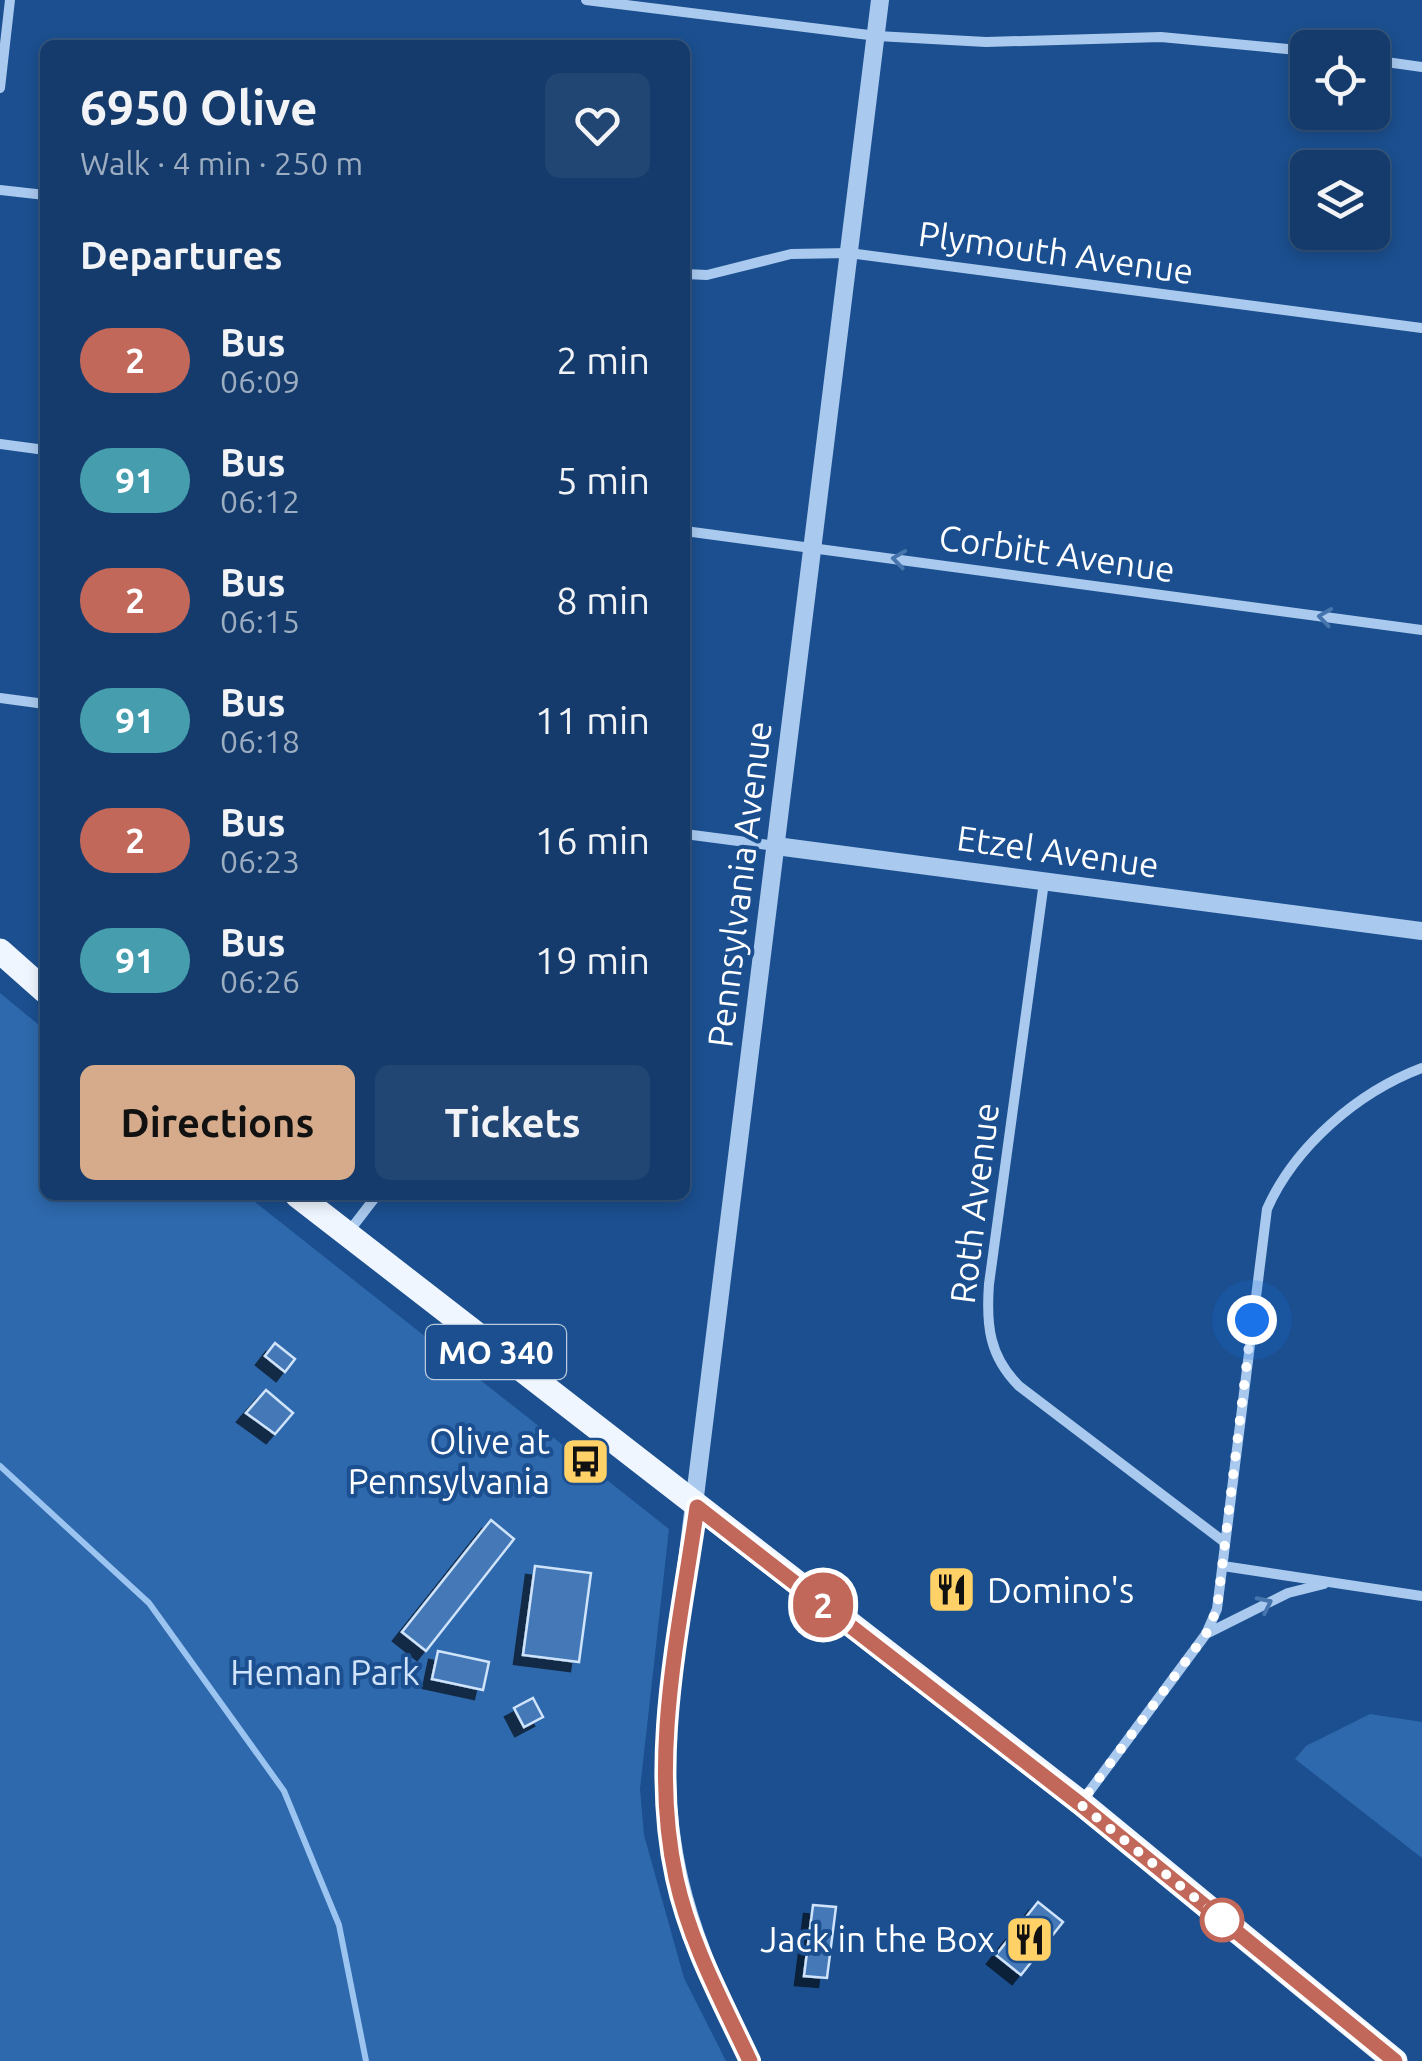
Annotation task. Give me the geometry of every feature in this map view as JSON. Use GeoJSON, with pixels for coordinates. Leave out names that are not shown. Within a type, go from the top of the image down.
{"type":"FeatureCollection","features":[{"type":"Feature","properties":{"kind":"main road"},"geometry":{"type":"LineString","coordinates":[[0,951],[40,986]]}},
{"type":"Feature","properties":{"kind":"main road","name":"MO 340"},"geometry":{"type":"LineString","coordinates":[[304,1200],[1080,1804],[1395,2061]]}},
{"type":"Feature","properties":{"kind":"street"},"geometry":{"type":"LineString","coordinates":[[0,88],[10,0]]}},
{"type":"Feature","properties":{"kind":"street"},"geometry":{"type":"LineString","coordinates":[[586,0],[876,36],[986,42],[1161,37],[1290,49]]}},
{"type":"Feature","properties":{"kind":"street","name":"Pennsylvania Avenue"},"geometry":{"type":"LineString","coordinates":[[750,2061],[690,1926],[676,1876],[669,1822],[667,1724],[697,1507],[880,0]]}},
{"type":"Feature","properties":{"kind":"street"},"geometry":{"type":"LineString","coordinates":[[1390,63],[1422,67]]}},
{"type":"Feature","properties":{"kind":"street"},"geometry":{"type":"LineString","coordinates":[[0,190],[40,194]]}},
{"type":"Feature","properties":{"kind":"street","name":"Plymouth Avenue"},"geometry":{"type":"LineString","coordinates":[[690,274],[718,273],[791,254],[849,253],[1422,328]]}},
{"type":"Feature","properties":{"kind":"street"},"geometry":{"type":"LineString","coordinates":[[0,444],[40,449]]}},
{"type":"Feature","properties":{"kind":"street","name":"Corbitt Avenue"},"geometry":{"type":"LineString","coordinates":[[690,533],[1422,630]]}},
{"type":"Feature","properties":{"kind":"street"},"geometry":{"type":"LineString","coordinates":[[0,698],[40,703]]}},
{"type":"Feature","properties":{"kind":"street","name":"Etzel Avenue"},"geometry":{"type":"LineString","coordinates":[[690,835],[1422,932]]}},
{"type":"Feature","properties":{"kind":"street","name":"Roth Avenue"},"geometry":{"type":"LineString","coordinates":[[1044,882],[988,1284],[988,1331],[994,1354],[1019,1386],[1223,1541]]}},
{"type":"Feature","properties":{"kind":"street"},"geometry":{"type":"LineString","coordinates":[[1080,1804],[1206,1634],[1223,1592],[1223,1541],[1268,1209],[1282,1176],[1368,1092],[1422,1068]]}},
{"type":"Feature","properties":{"kind":"street"},"geometry":{"type":"LineString","coordinates":[[346,1234],[373,1200]]}},
{"type":"Feature","properties":{"kind":"street"},"geometry":{"type":"LineString","coordinates":[[1224,1566],[1422,1596]]}},
{"type":"Feature","properties":{"kind":"street"},"geometry":{"type":"LineString","coordinates":[[1206,1634],[1288,1593],[1328,1583]]}},
{"type":"Feature","properties":{"kind":"green space","name":"Heman Park"},"geometry":{"type":"Polygon","coordinates":[[[0,993],[40,1026],[40,1200],[252,1200],[669,1529],[640,1789],[644,1835],[684,1978],[726,2061],[0,2061],[0,993]]]}},
{"type":"Feature","properties":{"kind":"green space"},"geometry":{"type":"Polygon","coordinates":[[[1370,1714],[1422,1722],[1422,1858],[1295,1759],[1306,1746],[1370,1714]]]}},
{"type":"Feature","properties":{"kind":"building"},"geometry":{"type":"Polygon","coordinates":[[[275,1343],[295,1359],[285,1372],[265,1356],[275,1343]]]}},
{"type":"Feature","properties":{"kind":"building"},"geometry":{"type":"Polygon","coordinates":[[[266,1390],[293,1413],[275,1434],[246,1413],[266,1390]]]}},
{"type":"Feature","properties":{"kind":"building"},"geometry":{"type":"Polygon","coordinates":[[[491,1520],[514,1539],[426,1651],[402,1632],[491,1520]]]}},
{"type":"Feature","properties":{"kind":"building"},"geometry":{"type":"Polygon","coordinates":[[[535,1566],[591,1573],[579,1662],[523,1655],[535,1566]]]}},
{"type":"Feature","properties":{"kind":"building"},"geometry":{"type":"Polygon","coordinates":[[[438,1651],[489,1662],[483,1690],[432,1679],[438,1651]]]}},
{"type":"Feature","properties":{"kind":"building"},"geometry":{"type":"Polygon","coordinates":[[[533,1698],[543,1717],[524,1727],[514,1708],[533,1698]]]}},
{"type":"Feature","properties":{"kind":"building","name":"Jack in the Box"},"geometry":{"type":"Polygon","coordinates":[[[1038,1902],[1063,1922],[1021,1975],[996,1955],[1038,1902]]]}},
{"type":"Feature","properties":{"kind":"building"},"geometry":{"type":"Polygon","coordinates":[[[813,1905],[836,1907],[827,1978],[804,1976],[813,1905]]]}},
{"type":"Feature","properties":{"kind":"waterway"},"geometry":{"type":"LineString","coordinates":[[0,1466],[149,1603],[284,1791],[339,1925],[366,2061]]}},
{"type":"Feature","properties":{"kind":"bus line","name":"2"},"geometry":{"type":"LineString","coordinates":[[750,2061],[705,1968],[690,1926],[676,1876],[669,1822],[667,1724],[697,1507],[1080,1804],[1395,2061]]}},
{"type":"Feature","properties":{"kind":"place","name":"Olive at Pennsylvania"},"geometry":{"type":"Point","coordinates":[585,1461]}},
{"type":"Feature","properties":{"kind":"place","name":"Domino's"},"geometry":{"type":"Point","coordinates":[952,1590]}},
{"type":"Feature","properties":{"kind":"place","name":"Jack in the Box"},"geometry":{"type":"Point","coordinates":[1030,1939]}},
{"type":"Feature","properties":{"kind":"route"},"geometry":{"type":"LineString","coordinates":[[1222,1920],[1080,1804],[1206,1634],[1217,1609],[1223,1592],[1223,1541],[1252,1320]]}}]}
